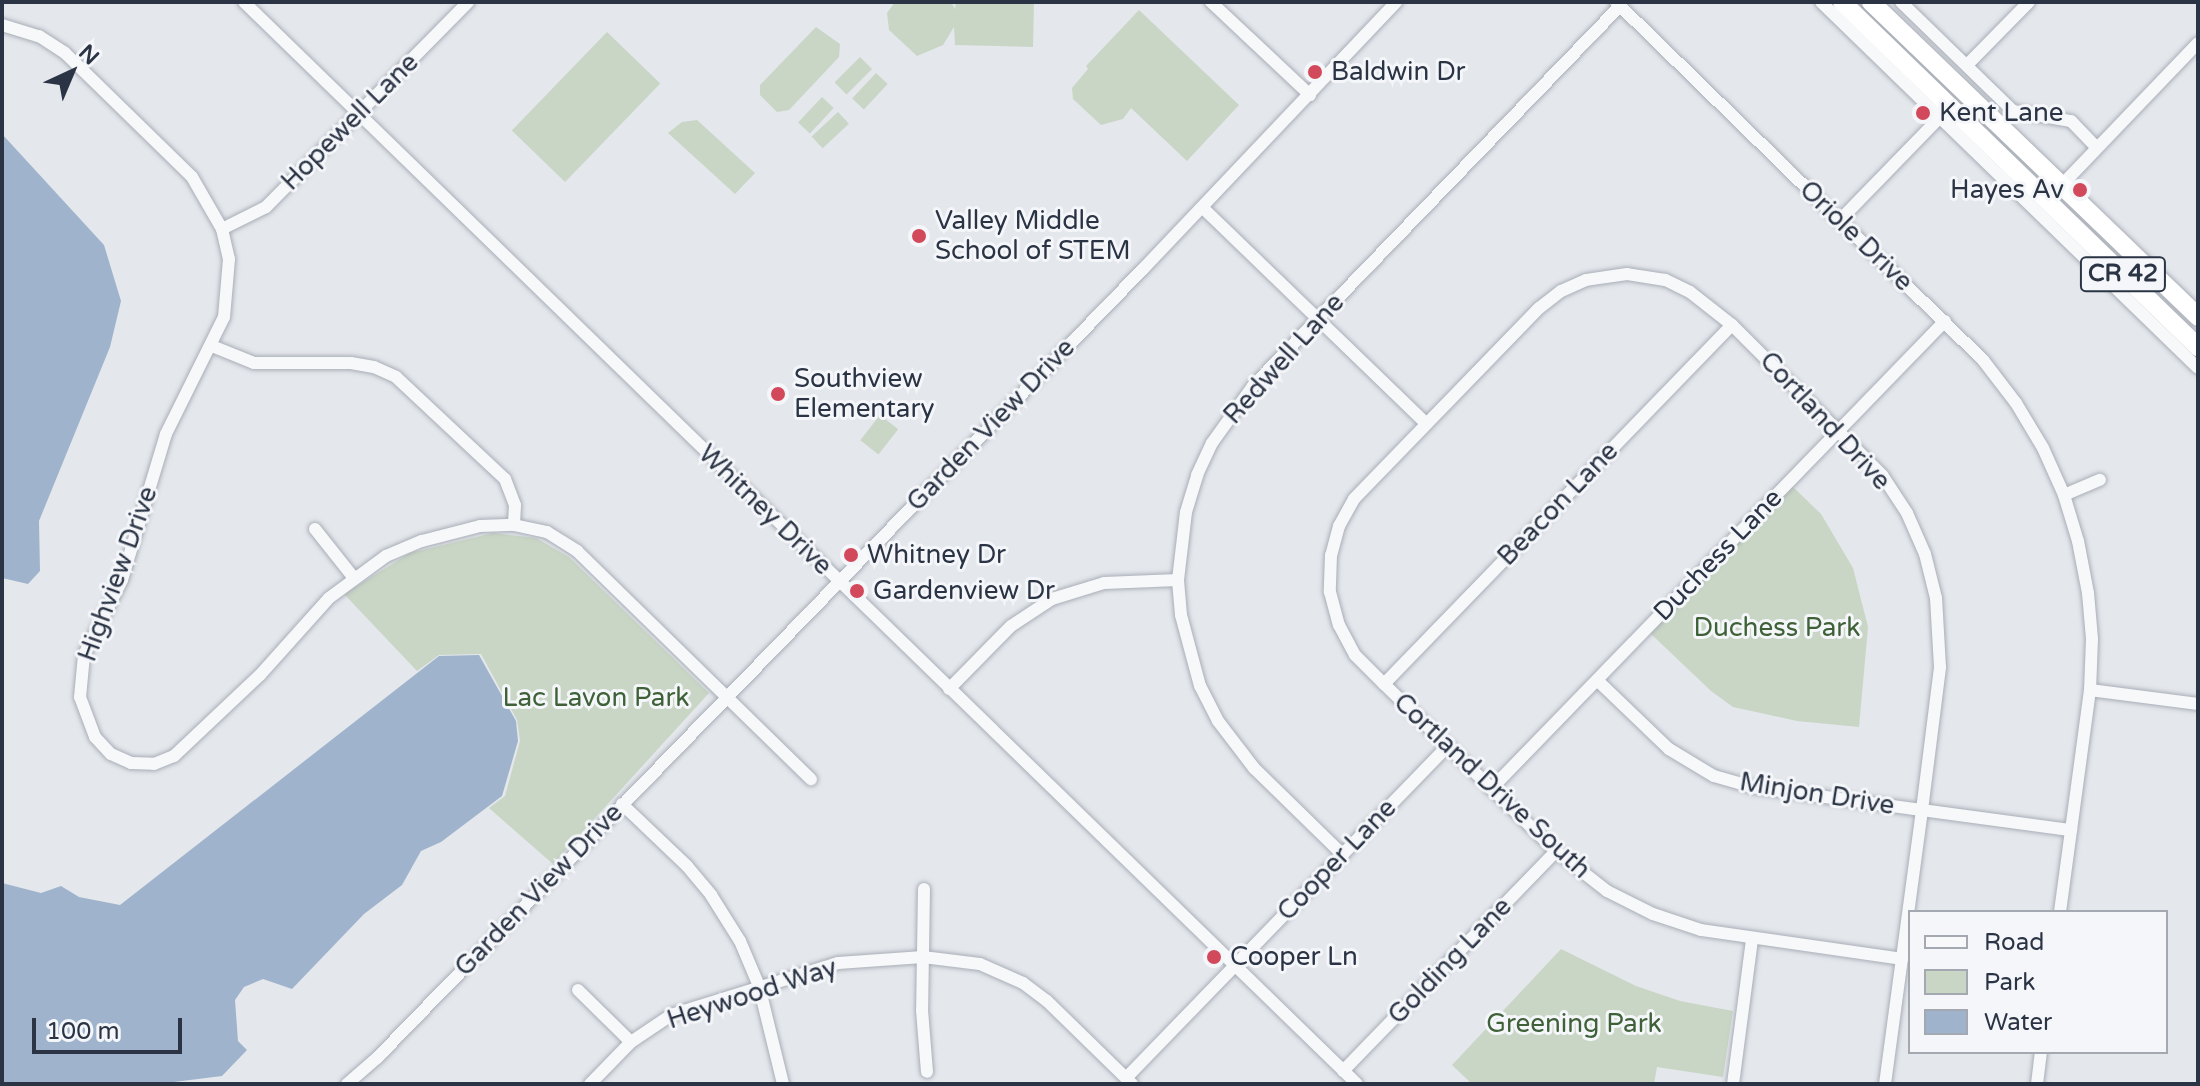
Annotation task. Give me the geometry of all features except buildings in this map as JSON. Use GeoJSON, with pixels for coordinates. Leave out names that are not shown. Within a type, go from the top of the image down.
{"type":"FeatureCollection","features":[{"type":"Feature","properties":{"kind":"highway","name":"CR 42"},"geometry":{"type":"LineString","coordinates":[[1842,2],[1945,112],[2047,200],[2198,347]]}},
{"type":"Feature","properties":{"kind":"highway","name":"CR 42"},"geometry":{"type":"LineString","coordinates":[[1871,2],[2198,317]]}},
{"type":"Feature","properties":{"kind":"street","name":"Whitney Drive"},"geometry":{"type":"LineString","coordinates":[[244,2],[1357,1084]]}},
{"type":"Feature","properties":{"kind":"street","name":"Hopewell Lane"},"geometry":{"type":"LineString","coordinates":[[222,229],[266,207],[468,2]]}},
{"type":"Feature","properties":{"kind":"street"},"geometry":{"type":"LineString","coordinates":[[1211,2],[1310,95]]}},
{"type":"Feature","properties":{"kind":"street","name":"Garden View Drive"},"geometry":{"type":"LineString","coordinates":[[347,1084],[377,1058],[837,581],[1203,208],[1396,2]]}},
{"type":"Feature","properties":{"kind":"street"},"geometry":{"type":"LineString","coordinates":[[1821,2],[1945,112],[2198,368]]}},
{"type":"Feature","properties":{"kind":"street"},"geometry":{"type":"LineString","coordinates":[[1901,2],[2013,111],[2071,121],[2096,147]]}},
{"type":"Feature","properties":{"kind":"street"},"geometry":{"type":"LineString","coordinates":[[1967,65],[2029,2]]}},
{"type":"Feature","properties":{"kind":"street","name":"Oriole Drive"},"geometry":{"type":"LineString","coordinates":[[1618,4],[1983,360],[2016,403],[2043,448],[2064,495],[2078,541],[2088,593],[2090,690],[2060,910]]}},
{"type":"Feature","properties":{"kind":"street","name":"Redwell Lane"},"geometry":{"type":"LineString","coordinates":[[1343,855],[1254,768],[1218,721],[1189,653],[1178,580],[1186,512],[1212,443],[1253,386],[1618,4]]}},
{"type":"Feature","properties":{"kind":"street","name":"Highview Drive"},"geometry":{"type":"LineString","coordinates":[[2,25],[39,36],[65,53],[192,177],[222,229],[229,259],[229,289],[224,317],[166,434],[122,580],[84,655],[80,697],[95,737],[111,754],[131,763],[154,764],[174,756],[260,675],[353,577],[386,556],[422,541],[480,526],[514,525],[547,532],[577,551],[811,779]]}},
{"type":"Feature","properties":{"kind":"street"},"geometry":{"type":"LineString","coordinates":[[2047,200],[2198,43]]}},
{"type":"Feature","properties":{"kind":"street"},"geometry":{"type":"LineString","coordinates":[[1840,220],[1945,112]]}},
{"type":"Feature","properties":{"kind":"street"},"geometry":{"type":"LineString","coordinates":[[1203,208],[1426,423]]}},
{"type":"Feature","properties":{"kind":"street","name":"Cortland Drive"},"geometry":{"type":"LineString","coordinates":[[1426,423],[1539,308],[1561,291],[1586,280],[1627,274],[1665,280],[1690,292],[1732,325],[1840,430],[1882,475],[1907,513],[1925,554],[1936,598],[1940,667],[1909,910]]}},
{"type":"Feature","properties":{"kind":"street","name":"Duchess Lane"},"geometry":{"type":"LineString","coordinates":[[1491,789],[1945,321]]}},
{"type":"Feature","properties":{"kind":"street","name":"Beacon Lane"},"geometry":{"type":"LineString","coordinates":[[1384,684],[1732,325]]}},
{"type":"Feature","properties":{"kind":"street"},"geometry":{"type":"LineString","coordinates":[[212,346],[254,363],[351,363],[374,367],[396,377],[505,479],[515,505],[514,525]]}},
{"type":"Feature","properties":{"kind":"street","name":"Cortland Drive South"},"geometry":{"type":"LineString","coordinates":[[1426,423],[1354,499],[1339,526],[1331,555],[1330,592],[1339,625],[1355,655],[1556,851],[1607,891],[1653,914],[1701,930],[1902,959]]}},
{"type":"Feature","properties":{"kind":"street"},"geometry":{"type":"LineString","coordinates":[[2064,495],[2100,480]]}},
{"type":"Feature","properties":{"kind":"street"},"geometry":{"type":"LineString","coordinates":[[315,529],[353,577]]}},
{"type":"Feature","properties":{"kind":"street"},"geometry":{"type":"LineString","coordinates":[[949,689],[1011,626],[1052,599],[1104,583],[1178,580]]}},
{"type":"Feature","properties":{"kind":"street","name":"Minjon Drive"},"geometry":{"type":"LineString","coordinates":[[1597,680],[1669,749],[1714,776],[1752,787],[2071,830]]}},
{"type":"Feature","properties":{"kind":"street"},"geometry":{"type":"LineString","coordinates":[[2090,690],[2198,704]]}},
{"type":"Feature","properties":{"kind":"street","name":"Cooper Lane"},"geometry":{"type":"LineString","coordinates":[[1129,1081],[1235,966],[1448,746]]}},
{"type":"Feature","properties":{"kind":"street"},"geometry":{"type":"LineString","coordinates":[[622,804],[711,895],[740,941],[759,986],[783,1084]]}},
{"type":"Feature","properties":{"kind":"street","name":"Golding Lane"},"geometry":{"type":"LineString","coordinates":[[1343,1071],[1556,851]]}},
{"type":"Feature","properties":{"kind":"street"},"geometry":{"type":"LineString","coordinates":[[924,889],[922,1010],[927,1072]]}},
{"type":"Feature","properties":{"kind":"street","name":"Cortland Drive"},"geometry":{"type":"LineString","coordinates":[[1885,1084],[1908,914]]}},
{"type":"Feature","properties":{"kind":"street"},"geometry":{"type":"LineString","coordinates":[[1733,1084],[1752,939]]}},
{"type":"Feature","properties":{"kind":"street","name":"Heywood Way"},"geometry":{"type":"LineString","coordinates":[[590,1084],[631,1042],[671,1015],[838,963],[923,957],[980,964],[1023,983],[1047,1001],[1129,1081]]}},
{"type":"Feature","properties":{"kind":"street"},"geometry":{"type":"LineString","coordinates":[[578,990],[631,1042]]}},
{"type":"Feature","properties":{"kind":"street"},"geometry":{"type":"LineString","coordinates":[[2037,1084],[2041,1054]]}},
{"type":"Feature","properties":{"kind":"green space"},"geometry":{"type":"Polygon","coordinates":[[[895,2],[951,2],[955,9],[956,2],[1034,2],[1033,47],[955,45],[954,27],[943,45],[917,56],[889,30],[887,13],[895,2]]]}},
{"type":"Feature","properties":{"kind":"green space"},"geometry":{"type":"Polygon","coordinates":[[[1139,10],[1239,105],[1187,161],[1131,108],[1123,119],[1101,125],[1073,99],[1072,88],[1088,69],[1086,66],[1139,10]]]}},
{"type":"Feature","properties":{"kind":"green space"},"geometry":{"type":"Polygon","coordinates":[[[816,27],[840,44],[839,57],[789,110],[777,112],[760,95],[760,85],[816,27]]]}},
{"type":"Feature","properties":{"kind":"green space"},"geometry":{"type":"Polygon","coordinates":[[[607,32],[660,83],[565,182],[512,131],[607,32]]]}},
{"type":"Feature","properties":{"kind":"green space"},"geometry":{"type":"Polygon","coordinates":[[[860,57],[872,69],[847,94],[835,82],[860,57]]]}},
{"type":"Feature","properties":{"kind":"green space"},"geometry":{"type":"Polygon","coordinates":[[[876,73],[888,84],[864,110],[852,99],[876,73]]]}},
{"type":"Feature","properties":{"kind":"green space"},"geometry":{"type":"Polygon","coordinates":[[[822,97],[834,108],[810,134],[798,123],[822,97]]]}},
{"type":"Feature","properties":{"kind":"green space"},"geometry":{"type":"Polygon","coordinates":[[[838,112],[849,124],[823,148],[812,137],[838,112]]]}},
{"type":"Feature","properties":{"kind":"green space"},"geometry":{"type":"Polygon","coordinates":[[[697,120],[755,173],[735,194],[668,133],[682,122],[697,120]]]}},
{"type":"Feature","properties":{"kind":"green space"},"geometry":{"type":"Polygon","coordinates":[[[880,415],[898,429],[878,454],[860,440],[880,415]]]}},
{"type":"Feature","properties":{"kind":"green space","name":"Duchess Park"},"geometry":{"type":"Polygon","coordinates":[[[1792,486],[1821,514],[1853,568],[1868,627],[1859,727],[1797,721],[1733,707],[1711,691],[1650,633],[1792,486]]]}},
{"type":"Feature","properties":{"kind":"green space","name":"Lac Lavon Park"},"geometry":{"type":"Polygon","coordinates":[[[493,533],[536,538],[569,557],[709,693],[553,864],[489,808],[505,796],[520,741],[517,720],[481,654],[439,655],[417,671],[344,594],[410,553],[493,533]]]}},
{"type":"Feature","properties":{"kind":"green space","name":"Greening Park"},"geometry":{"type":"Polygon","coordinates":[[[1561,949],[1636,986],[1680,1001],[1733,1011],[1723,1077],[1657,1067],[1654,1084],[1472,1084],[1452,1065],[1561,949]]]}},
{"type":"Feature","properties":{"kind":"water"},"geometry":{"type":"Polygon","coordinates":[[[2,134],[104,245],[121,301],[110,347],[39,521],[40,571],[28,584],[2,578],[2,134]]]}},
{"type":"Feature","properties":{"kind":"water"},"geometry":{"type":"Polygon","coordinates":[[[479,655],[516,721],[518,741],[502,796],[441,842],[421,851],[402,885],[364,914],[292,989],[263,979],[244,987],[235,1000],[238,1041],[247,1050],[222,1076],[158,1084],[2,1084],[2,883],[41,893],[61,886],[79,897],[120,905],[439,656],[479,655]]]}},
{"type":"Feature","properties":{"kind":"place","name":"Baldwin Dr"},"geometry":{"type":"Point","coordinates":[1315,72]}},
{"type":"Feature","properties":{"kind":"place","name":"Kent Lane"},"geometry":{"type":"Point","coordinates":[1923,113]}},
{"type":"Feature","properties":{"kind":"place","name":"Hayes Av"},"geometry":{"type":"Point","coordinates":[2080,190]}},
{"type":"Feature","properties":{"kind":"place","name":"Valley Middle School of STEM"},"geometry":{"type":"Point","coordinates":[919,236]}},
{"type":"Feature","properties":{"kind":"place","name":"Southview Elementary"},"geometry":{"type":"Point","coordinates":[778,394]}},
{"type":"Feature","properties":{"kind":"place","name":"Whitney Dr"},"geometry":{"type":"Point","coordinates":[851,555]}},
{"type":"Feature","properties":{"kind":"place","name":"Gardenview Dr"},"geometry":{"type":"Point","coordinates":[857,591]}},
{"type":"Feature","properties":{"kind":"place","name":"Cooper Ln"},"geometry":{"type":"Point","coordinates":[1214,957]}}]}
